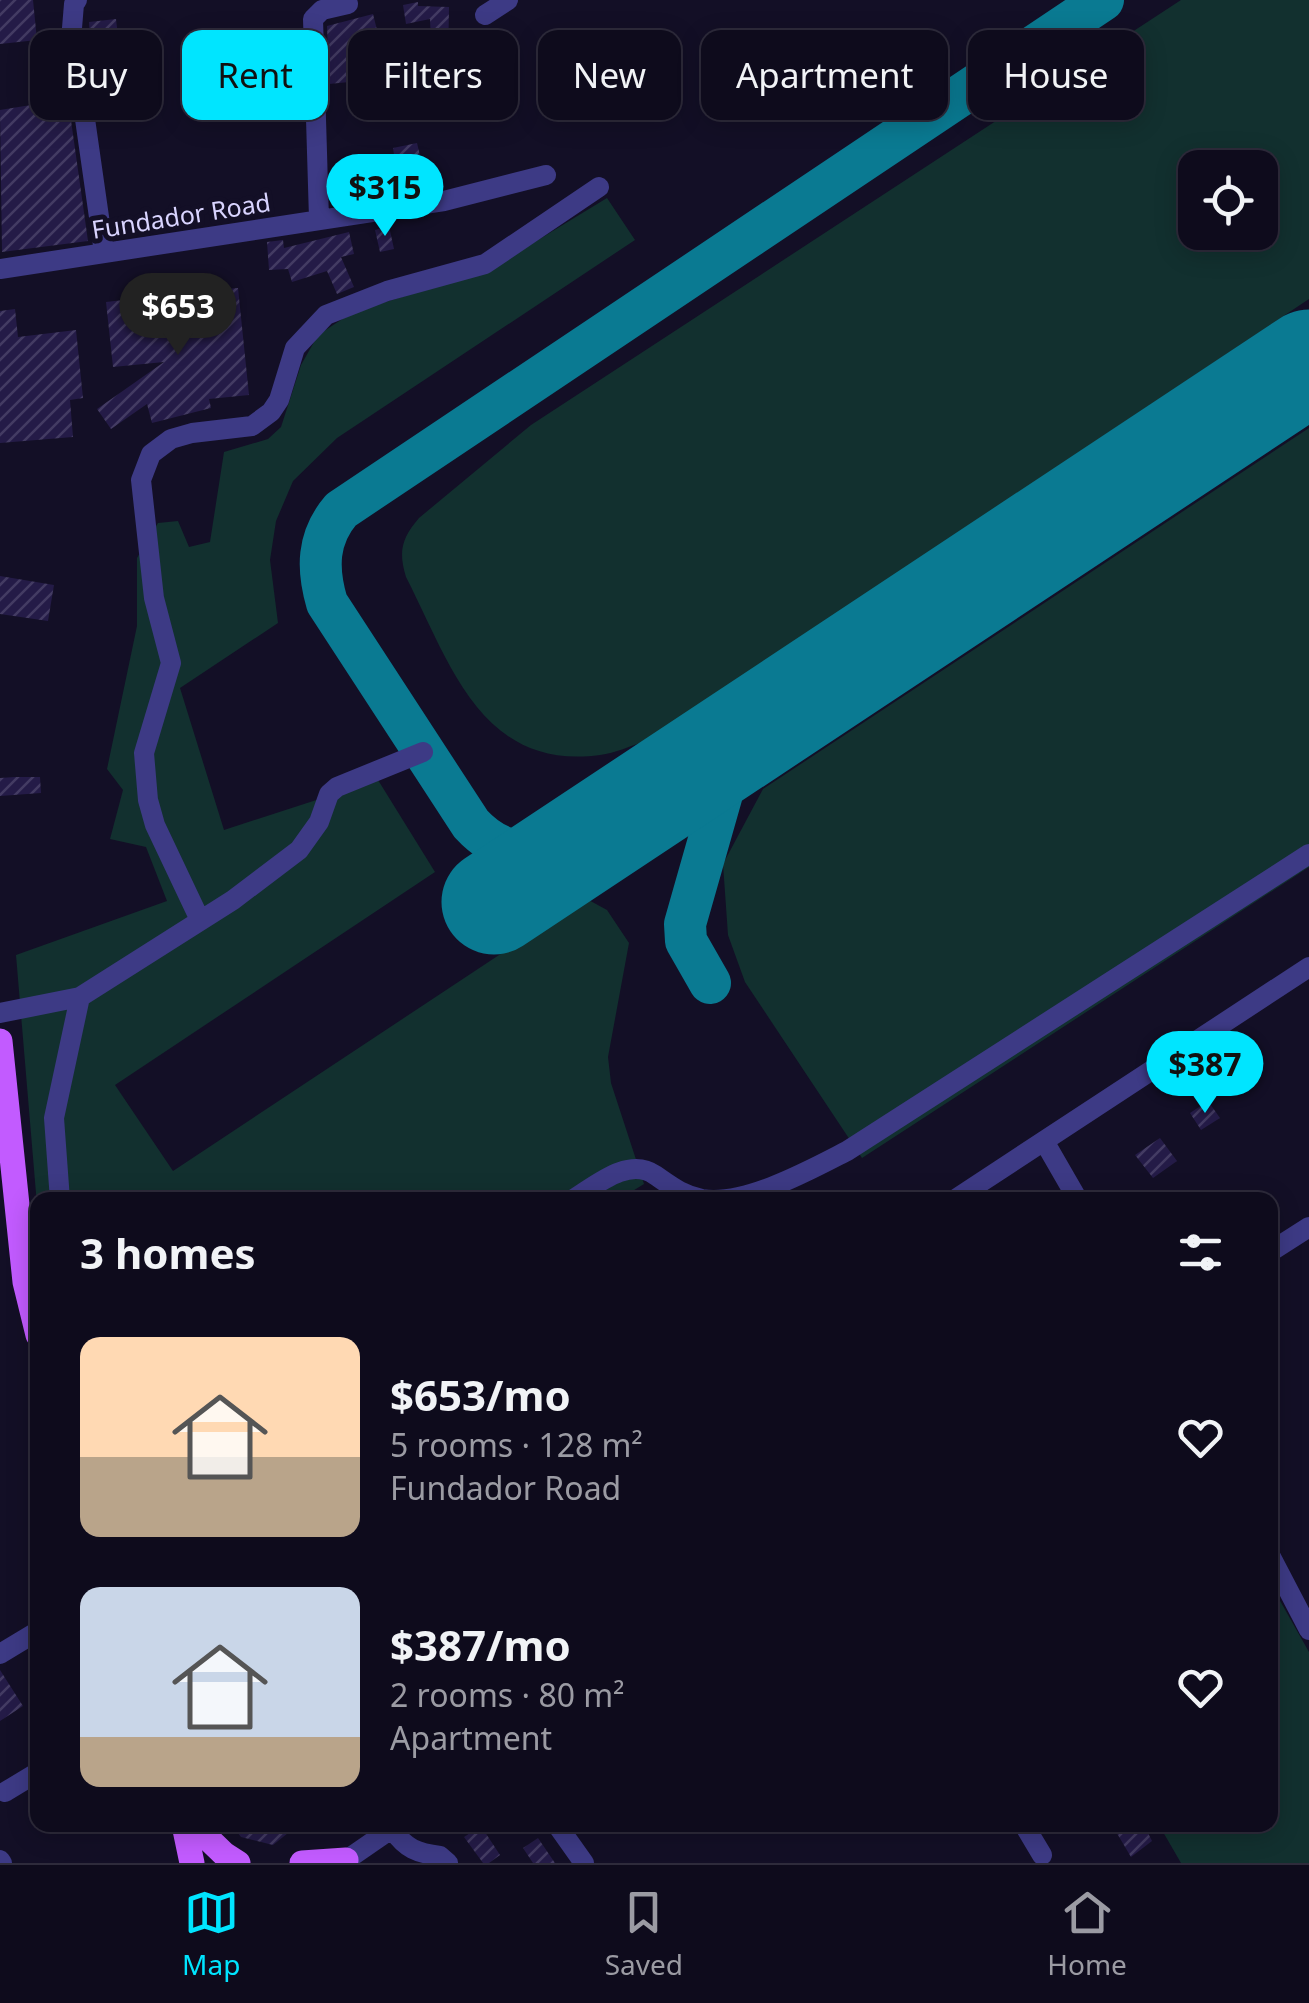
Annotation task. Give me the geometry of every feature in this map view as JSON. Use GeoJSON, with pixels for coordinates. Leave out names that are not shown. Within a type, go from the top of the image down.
{"type":"FeatureCollection","features":[{"type":"Feature","properties":{"kind":"main road"},"geometry":{"type":"LineString","coordinates":[[0,1042],[5,1150],[30,1305]]}},
{"type":"Feature","properties":{"kind":"main road"},"geometry":{"type":"LineString","coordinates":[[192,1844],[238,1863]]}},
{"type":"Feature","properties":{"kind":"main road"},"geometry":{"type":"LineString","coordinates":[[302,1863],[344,1861]]}},
{"type":"Feature","properties":{"kind":"street"},"geometry":{"type":"LineString","coordinates":[[78,0],[74,4],[72,28],[104,252]]}},
{"type":"Feature","properties":{"kind":"street"},"geometry":{"type":"LineString","coordinates":[[486,15],[508,0]]}},
{"type":"Feature","properties":{"kind":"street"},"geometry":{"type":"LineString","coordinates":[[319,219],[313,19],[322,10],[348,4]]}},
{"type":"Feature","properties":{"kind":"street","name":"Fundador Road"},"geometry":{"type":"LineString","coordinates":[[0,269],[444,201],[546,175]]}},
{"type":"Feature","properties":{"kind":"street"},"geometry":{"type":"LineString","coordinates":[[200,920],[155,825],[145,778],[147,737],[170,663],[154,598],[141,498],[141,480],[152,454],[160,445],[180,436],[252,426],[261,420],[279,400],[295,348],[326,315],[386,291],[485,264],[600,186]]}},
{"type":"Feature","properties":{"kind":"street"},"geometry":{"type":"LineString","coordinates":[[0,1013],[80,997],[269,876],[299,850],[319,822],[336,787],[423,752]]}},
{"type":"Feature","properties":{"kind":"street"},"geometry":{"type":"LineString","coordinates":[[750,1192],[783,1184],[847,1152],[1309,854]]}},
{"type":"Feature","properties":{"kind":"street"},"geometry":{"type":"LineString","coordinates":[[966,1192],[1309,968]]}},
{"type":"Feature","properties":{"kind":"street"},"geometry":{"type":"LineString","coordinates":[[59,1192],[54,1118],[80,997]]}},
{"type":"Feature","properties":{"kind":"street"},"geometry":{"type":"LineString","coordinates":[[1044,1141],[1073,1192]]}},
{"type":"Feature","properties":{"kind":"street"},"geometry":{"type":"LineString","coordinates":[[584,1192],[632,1169],[647,1170],[681,1192]]}},
{"type":"Feature","properties":{"kind":"street"},"geometry":{"type":"LineString","coordinates":[[1278,1247],[1309,1227]]}},
{"type":"Feature","properties":{"kind":"street"},"geometry":{"type":"LineString","coordinates":[[1278,1570],[1309,1630]]}},
{"type":"Feature","properties":{"kind":"street"},"geometry":{"type":"LineString","coordinates":[[0,1654],[30,1636]]}},
{"type":"Feature","properties":{"kind":"street"},"geometry":{"type":"LineString","coordinates":[[5,1792],[30,1777]]}},
{"type":"Feature","properties":{"kind":"street"},"geometry":{"type":"LineString","coordinates":[[344,1861],[387,1832]]}},
{"type":"Feature","properties":{"kind":"street"},"geometry":{"type":"LineString","coordinates":[[397,1832],[408,1848],[419,1854],[440,1856],[448,1863]]}},
{"type":"Feature","properties":{"kind":"street"},"geometry":{"type":"LineString","coordinates":[[563,1832],[584,1863]]}},
{"type":"Feature","properties":{"kind":"street"},"geometry":{"type":"LineString","coordinates":[[1028,1832],[1042,1855]]}},
{"type":"Feature","properties":{"kind":"green space"},"geometry":{"type":"Polygon","coordinates":[[[1181,0],[1309,0],[1309,299],[645,741],[600,755],[559,755],[526,746],[498,728],[455,675],[406,577],[403,545],[419,518],[531,425],[997,120],[1144,120],[1144,30],[1135,30],[1181,0]]]}},
{"type":"Feature","properties":{"kind":"green space"},"geometry":{"type":"Polygon","coordinates":[[[607,198],[635,240],[337,438],[293,481],[276,521],[270,560],[278,623],[180,688],[224,830],[378,780],[435,872],[115,1085],[173,1171],[585,898],[607,910],[629,943],[608,1057],[611,1083],[644,1184],[631,1192],[36,1192],[16,955],[167,901],[146,847],[110,839],[123,790],[107,769],[137,626],[137,558],[158,523],[178,521],[189,547],[210,542],[224,452],[268,439],[281,427],[301,365],[318,335],[353,312],[487,271],[607,198]]]}},
{"type":"Feature","properties":{"kind":"green space"},"geometry":{"type":"Polygon","coordinates":[[[1309,428],[1309,867],[862,1158],[745,982],[728,935],[723,864],[763,789],[1309,428]]]}},
{"type":"Feature","properties":{"kind":"green space"},"geometry":{"type":"Polygon","coordinates":[[[1278,1597],[1309,1652],[1309,1863],[1181,1863],[1163,1832],[1278,1832],[1278,1597]]]}},
{"type":"Feature","properties":{"kind":"building"},"geometry":{"type":"Polygon","coordinates":[[[0,0],[33,0],[36,30],[30,30],[30,41],[0,44],[0,0]]]}},
{"type":"Feature","properties":{"kind":"building"},"geometry":{"type":"Polygon","coordinates":[[[418,2],[418,6],[449,7],[449,30],[430,30],[430,19],[406,24],[403,5],[418,2]]]}},
{"type":"Feature","properties":{"kind":"building"},"geometry":{"type":"Polygon","coordinates":[[[373,14],[377,30],[348,30],[348,82],[329,84],[327,26],[373,14]]]}},
{"type":"Feature","properties":{"kind":"building"},"geometry":{"type":"Polygon","coordinates":[[[116,19],[117,30],[89,30],[89,22],[116,19]]]}},
{"type":"Feature","properties":{"kind":"building"},"geometry":{"type":"Polygon","coordinates":[[[30,105],[30,120],[71,120],[88,241],[2,252],[0,110],[30,105]]]}},
{"type":"Feature","properties":{"kind":"building"},"geometry":{"type":"Polygon","coordinates":[[[417,143],[423,168],[418,169],[422,189],[400,194],[393,148],[417,143]]]}},
{"type":"Feature","properties":{"kind":"building"},"geometry":{"type":"Polygon","coordinates":[[[389,226],[394,249],[380,252],[375,230],[389,226]]]}},
{"type":"Feature","properties":{"kind":"building"},"geometry":{"type":"Polygon","coordinates":[[[349,232],[354,254],[341,257],[354,287],[337,294],[327,271],[292,282],[288,269],[269,270],[267,242],[283,240],[284,248],[349,232]]]}},
{"type":"Feature","properties":{"kind":"building"},"geometry":{"type":"Polygon","coordinates":[[[238,288],[249,395],[209,399],[211,408],[152,423],[147,404],[111,429],[97,409],[164,362],[113,367],[106,302],[132,299],[135,329],[158,326],[155,302],[174,299],[176,313],[216,308],[214,290],[238,288]]]}},
{"type":"Feature","properties":{"kind":"building"},"geometry":{"type":"Polygon","coordinates":[[[15,309],[18,337],[76,330],[83,398],[70,400],[73,437],[0,443],[0,311],[15,309]]]}},
{"type":"Feature","properties":{"kind":"building"},"geometry":{"type":"Polygon","coordinates":[[[0,576],[54,585],[48,621],[0,614],[0,576]]]}},
{"type":"Feature","properties":{"kind":"building"},"geometry":{"type":"Polygon","coordinates":[[[40,777],[41,793],[0,796],[0,778],[40,777]]]}},
{"type":"Feature","properties":{"kind":"building"},"geometry":{"type":"Polygon","coordinates":[[[1208,1101],[1220,1118],[1201,1130],[1190,1113],[1208,1101]]]}},
{"type":"Feature","properties":{"kind":"building"},"geometry":{"type":"Polygon","coordinates":[[[1160,1138],[1177,1161],[1153,1178],[1135,1155],[1160,1138]]]}},
{"type":"Feature","properties":{"kind":"building"},"geometry":{"type":"Polygon","coordinates":[[[0,1670],[23,1706],[0,1721],[0,1670]]]}},
{"type":"Feature","properties":{"kind":"building"},"geometry":{"type":"Polygon","coordinates":[[[237,1832],[289,1832],[273,1845],[241,1837],[237,1832]]]}},
{"type":"Feature","properties":{"kind":"building"},"geometry":{"type":"Polygon","coordinates":[[[472,1832],[485,1832],[500,1855],[483,1863],[464,1837],[472,1832]]]}},
{"type":"Feature","properties":{"kind":"building"},"geometry":{"type":"Polygon","coordinates":[[[1116,1832],[1148,1832],[1152,1841],[1131,1857],[1116,1832]]]}},
{"type":"Feature","properties":{"kind":"building"},"geometry":{"type":"Polygon","coordinates":[[[538,1838],[555,1863],[533,1863],[523,1848],[538,1838]]]}},
{"type":"Feature","properties":{"kind":"taxiway"},"geometry":{"type":"LineString","coordinates":[[587,840],[526,852],[498,845],[471,824],[327,603],[321,554],[333,521],[341,510],[1103,0]]}},
{"type":"Feature","properties":{"kind":"taxiway"},"geometry":{"type":"LineString","coordinates":[[710,983],[686,941],[685,924],[726,780],[751,732]]}},
{"type":"Feature","properties":{"kind":"runway"},"geometry":{"type":"LineString","coordinates":[[494,902],[1309,362]]}}]}
